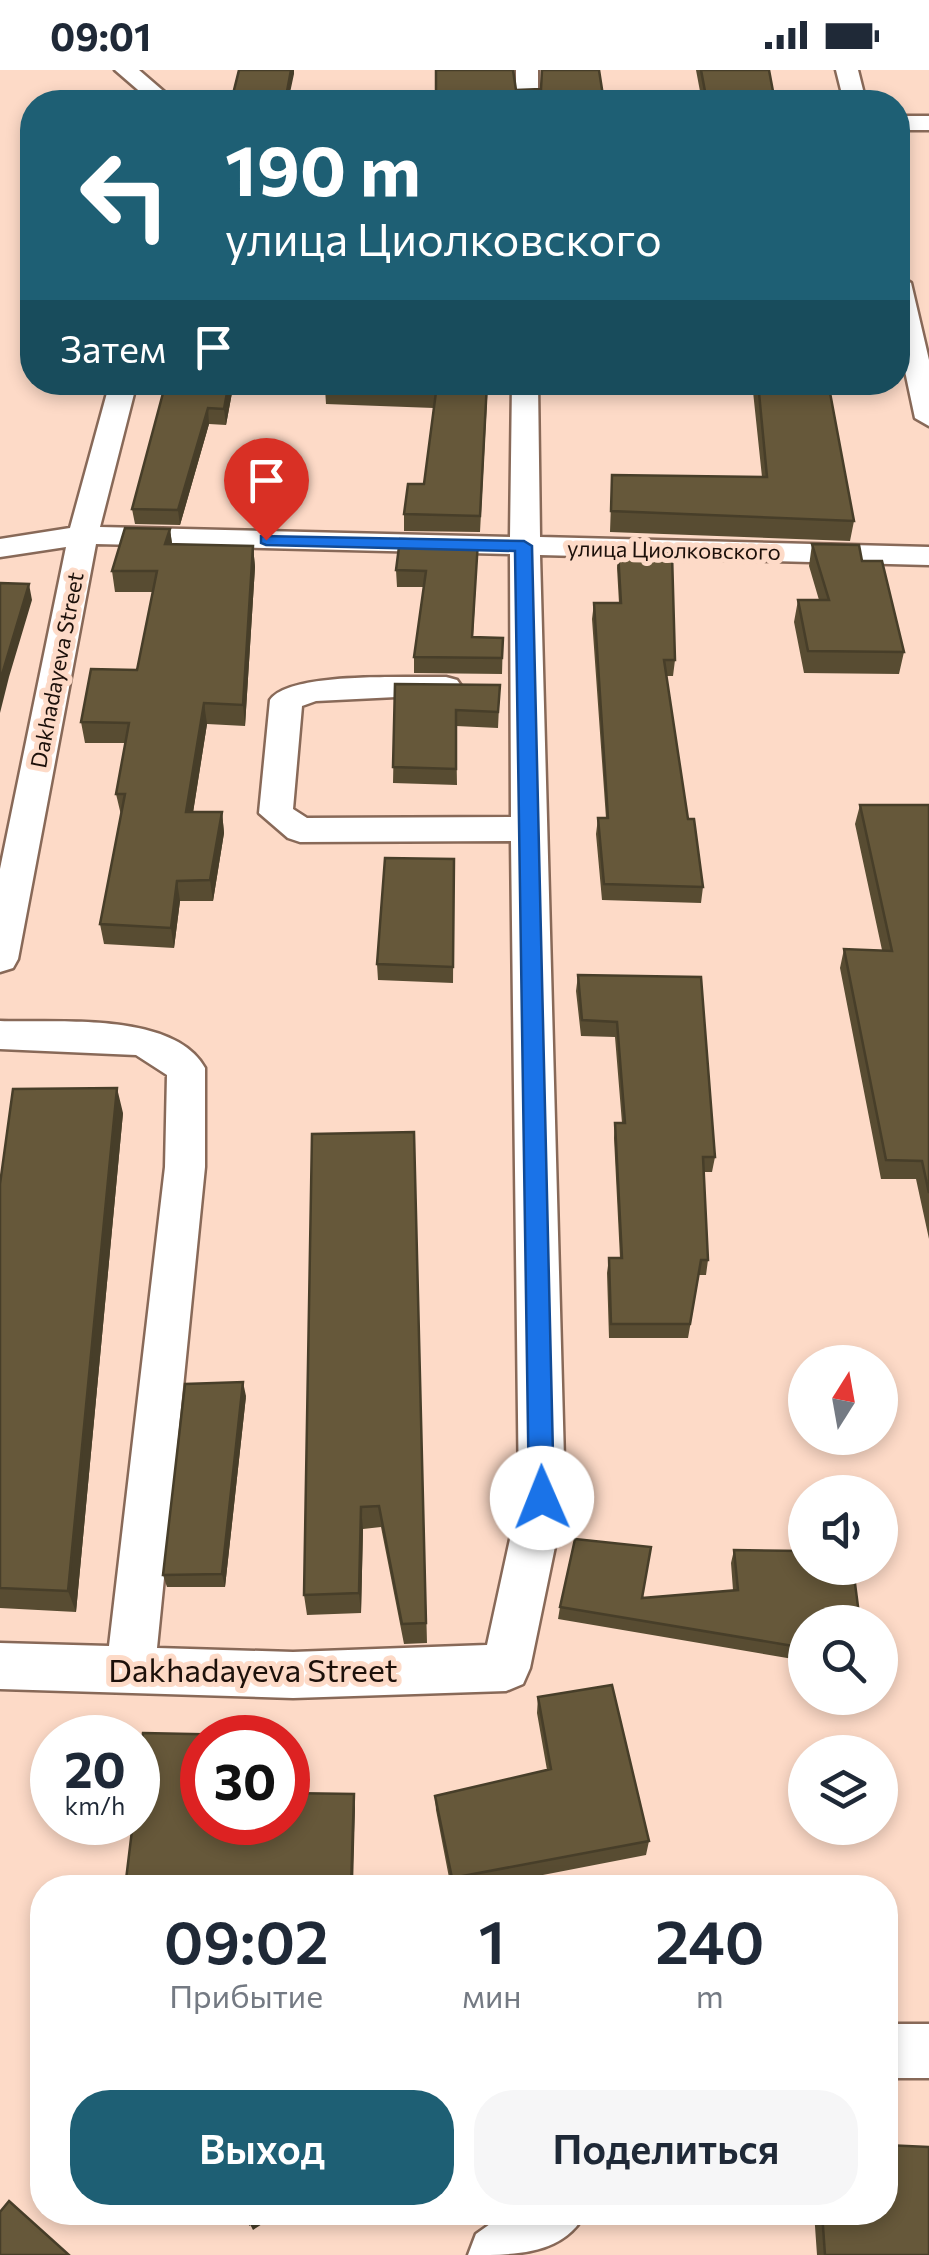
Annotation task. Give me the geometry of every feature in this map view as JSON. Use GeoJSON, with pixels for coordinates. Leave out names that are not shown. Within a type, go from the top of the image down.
{"type":"FeatureCollection","features":[{"type":"Feature","properties":{"kind":"street"},"geometry":{"type":"LineString","coordinates":[[126,70],[151,90]]}},
{"type":"Feature","properties":{"kind":"street"},"geometry":{"type":"LineString","coordinates":[[910,335],[929,418]]}},
{"type":"Feature","properties":{"kind":"street","name":"Dakhadayeva Street"},"geometry":{"type":"LineString","coordinates":[[0,960],[83,535],[121,395]]}},
{"type":"Feature","properties":{"kind":"street"},"geometry":{"type":"LineString","coordinates":[[494,687],[313,692],[286,700],[276,813],[300,830],[529,829],[494,687],[524,546],[524,395]]}},
{"type":"Feature","properties":{"kind":"street","name":"улица Циолковского"},"geometry":{"type":"LineString","coordinates":[[0,548],[83,535],[929,556]]}},
{"type":"Feature","properties":{"kind":"street","name":"Dakhadayeva Street"},"geometry":{"type":"LineString","coordinates":[[0,1666],[293,1674],[506,1668],[542,1498],[529,829]]}},
{"type":"Feature","properties":{"kind":"street"},"geometry":{"type":"LineString","coordinates":[[0,1035],[143,1041],[186,1068],[185,1167],[130,1672]]}},
{"type":"Feature","properties":{"kind":"street"},"geometry":{"type":"LineString","coordinates":[[898,2051],[929,2051]]}},
{"type":"Feature","properties":{"kind":"street"},"geometry":{"type":"LineString","coordinates":[[497,2255],[539,2225]]}},
{"type":"Feature","properties":{"kind":"building"},"geometry":{"type":"Polygon","coordinates":[[[239,70],[291,70],[287,90],[234,90],[239,70]]]}},
{"type":"Feature","properties":{"kind":"building"},"geometry":{"type":"Polygon","coordinates":[[[436,70],[513,70],[516,90],[436,90],[436,70]]]}},
{"type":"Feature","properties":{"kind":"building"},"geometry":{"type":"Polygon","coordinates":[[[542,70],[599,70],[602,90],[516,90],[541,89],[542,70]]]}},
{"type":"Feature","properties":{"kind":"building"},"geometry":{"type":"Polygon","coordinates":[[[701,70],[769,70],[773,90],[705,90],[701,70]]]}},
{"type":"Feature","properties":{"kind":"building"},"geometry":{"type":"Polygon","coordinates":[[[163,395],[227,395],[224,409],[208,408],[178,510],[132,509],[163,395]]]}},
{"type":"Feature","properties":{"kind":"building"},"geometry":{"type":"Polygon","coordinates":[[[436,395],[486,395],[480,516],[404,514],[408,484],[424,484],[436,395]]]}},
{"type":"Feature","properties":{"kind":"building"},"geometry":{"type":"Polygon","coordinates":[[[759,395],[830,395],[854,521],[611,511],[612,475],[767,477],[759,395]]]}},
{"type":"Feature","properties":{"kind":"building"},"geometry":{"type":"Polygon","coordinates":[[[125,528],[170,529],[165,544],[253,546],[243,705],[204,703],[186,812],[222,812],[210,880],[177,881],[171,928],[100,924],[125,794],[116,794],[129,723],[81,722],[91,669],[137,670],[157,571],[112,571],[125,528]]]}},
{"type":"Feature","properties":{"kind":"building"},"geometry":{"type":"Polygon","coordinates":[[[400,539],[478,541],[472,637],[503,638],[502,658],[414,657],[426,571],[396,570],[400,539]]]}},
{"type":"Feature","properties":{"kind":"building"},"geometry":{"type":"Polygon","coordinates":[[[812,544],[859,545],[862,561],[882,561],[904,652],[808,651],[798,600],[829,600],[812,544]]]}},
{"type":"Feature","properties":{"kind":"building"},"geometry":{"type":"Polygon","coordinates":[[[618,552],[672,554],[675,660],[664,660],[688,819],[694,819],[703,887],[604,884],[598,818],[608,818],[594,603],[621,603],[618,552]]]}},
{"type":"Feature","properties":{"kind":"building"},"geometry":{"type":"Polygon","coordinates":[[[0,583],[29,584],[0,681],[0,583]]]}},
{"type":"Feature","properties":{"kind":"building"},"geometry":{"type":"Polygon","coordinates":[[[395,684],[500,685],[498,712],[456,710],[456,769],[393,767],[395,684]]]}},
{"type":"Feature","properties":{"kind":"building"},"geometry":{"type":"Polygon","coordinates":[[[860,805],[929,805],[929,1193],[922,1161],[886,1160],[844,949],[892,951],[860,805]]]}},
{"type":"Feature","properties":{"kind":"building"},"geometry":{"type":"Polygon","coordinates":[[[385,858],[454,859],[453,967],[377,964],[385,858]]]}},
{"type":"Feature","properties":{"kind":"building"},"geometry":{"type":"Polygon","coordinates":[[[578,975],[701,977],[715,1157],[703,1157],[708,1260],[701,1260],[690,1324],[611,1324],[609,1258],[622,1258],[615,1123],[625,1123],[617,1022],[582,1020],[578,975]]]}},
{"type":"Feature","properties":{"kind":"building"},"geometry":{"type":"Polygon","coordinates":[[[117,1088],[68,1591],[0,1588],[0,1184],[13,1089],[117,1088]]]}},
{"type":"Feature","properties":{"kind":"building"},"geometry":{"type":"Polygon","coordinates":[[[414,1132],[426,1623],[402,1624],[379,1506],[361,1507],[359,1593],[304,1595],[312,1134],[414,1132]]]}},
{"type":"Feature","properties":{"kind":"building"},"geometry":{"type":"Polygon","coordinates":[[[243,1382],[222,1574],[163,1575],[185,1384],[243,1382]]]}},
{"type":"Feature","properties":{"kind":"building"},"geometry":{"type":"Polygon","coordinates":[[[575,1539],[651,1547],[642,1598],[738,1590],[734,1550],[788,1551],[788,1585],[855,1585],[858,1605],[788,1605],[788,1645],[560,1607],[575,1539]]]}},
{"type":"Feature","properties":{"kind":"building"},"geometry":{"type":"Polygon","coordinates":[[[612,1685],[649,1841],[451,1875],[435,1796],[551,1769],[538,1697],[612,1685]]]}},
{"type":"Feature","properties":{"kind":"building"},"geometry":{"type":"Polygon","coordinates":[[[160,1733],[180,1734],[180,1845],[310,1845],[310,1793],[354,1794],[351,1875],[127,1875],[130,1845],[160,1845],[160,1733]]]}},
{"type":"Feature","properties":{"kind":"building"},"geometry":{"type":"Polygon","coordinates":[[[898,2146],[929,2147],[929,2255],[825,2255],[823,2225],[898,2225],[898,2146]]]}},
{"type":"Feature","properties":{"kind":"building"},"geometry":{"type":"Polygon","coordinates":[[[9,2201],[30,2220],[30,2225],[36,2225],[69,2255],[0,2255],[0,2212],[9,2201]]]}},
{"type":"Feature","properties":{"kind":"route"},"geometry":{"type":"LineString","coordinates":[[266,540],[524,546],[542,1498]]}}]}
